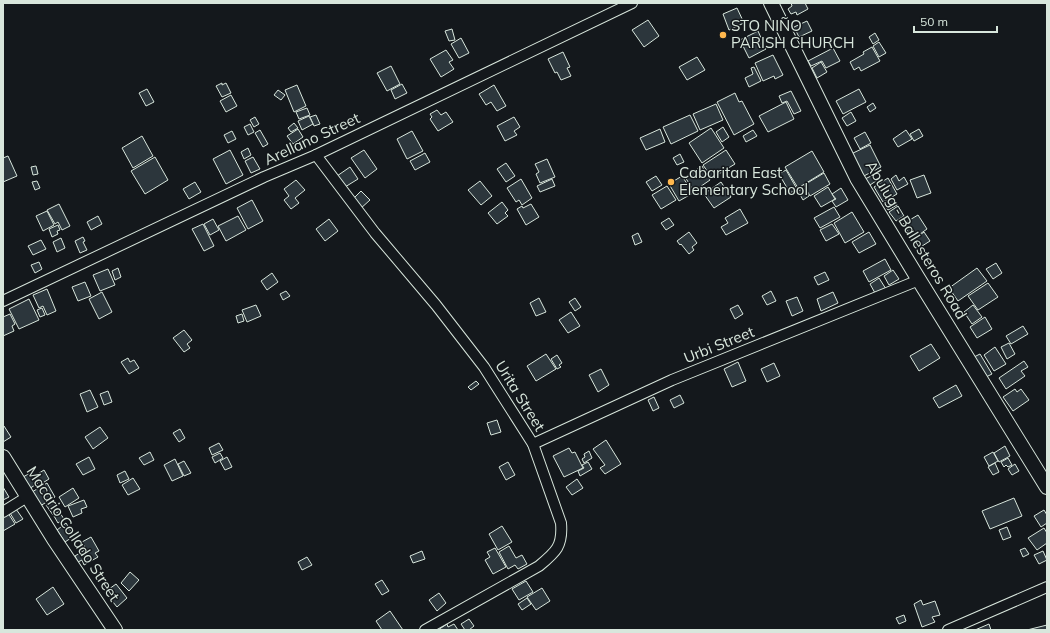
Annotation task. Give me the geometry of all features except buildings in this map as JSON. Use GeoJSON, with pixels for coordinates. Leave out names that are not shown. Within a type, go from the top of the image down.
{"type":"FeatureCollection","features":[{"type":"Feature","properties":{"kind":"main road","name":"Abulug - Ballesteros Road"},"geometry":{"type":"LineString","coordinates":[[771,3],[857,178],[1047,487]]}},
{"type":"Feature","properties":{"kind":"main road","name":"Macario Collado Street"},"geometry":{"type":"LineString","coordinates":[[3,457],[54,539],[115,630]]}},
{"type":"Feature","properties":{"kind":"street","name":"Arellano Street"},"geometry":{"type":"LineString","coordinates":[[3,301],[264,177],[316,155],[632,3]]}},
{"type":"Feature","properties":{"kind":"street","name":"Urita Street"},"geometry":{"type":"LineString","coordinates":[[316,155],[375,233],[436,305],[484,367],[533,444],[561,523],[562,536],[558,546],[550,557],[539,566],[425,630]]}},
{"type":"Feature","properties":{"kind":"street","name":"Urbi Street"},"geometry":{"type":"LineString","coordinates":[[533,444],[672,380],[919,280]]}},
{"type":"Feature","properties":{"kind":"street"},"geometry":{"type":"LineString","coordinates":[[3,512],[27,496]]}},
{"type":"Feature","properties":{"kind":"street"},"geometry":{"type":"LineString","coordinates":[[948,630],[1047,587]]}},
{"type":"Feature","properties":{"kind":"place","name":"STO NIÑO PARISH CHURCH"},"geometry":{"type":"Point","coordinates":[723,35]}},
{"type":"Feature","properties":{"kind":"place","name":"Cabaritan East Elementary School"},"geometry":{"type":"Point","coordinates":[671,182]}}]}
